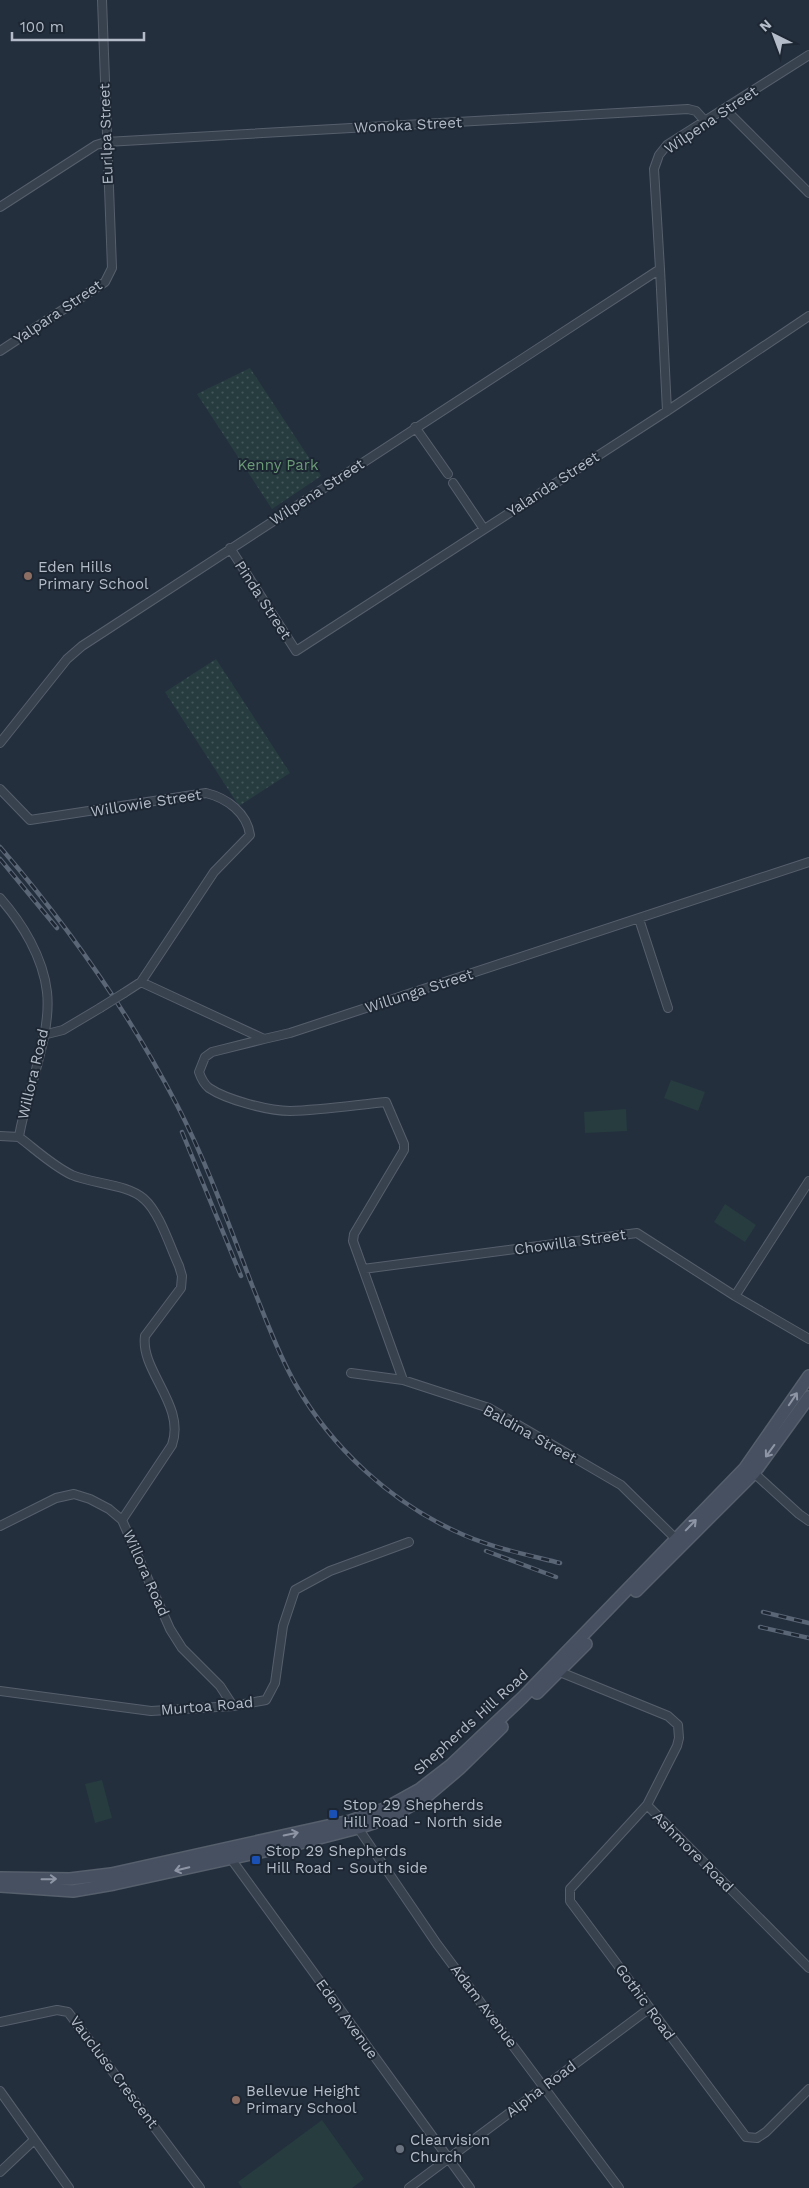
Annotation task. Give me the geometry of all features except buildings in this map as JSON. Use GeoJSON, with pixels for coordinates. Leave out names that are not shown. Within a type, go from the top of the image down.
{"type":"FeatureCollection","features":[{"type":"Feature","properties":{"kind":"main road","name":"Shepherds Hill Road"},"geometry":{"type":"LineString","coordinates":[[0,1878],[70,1879],[296,1844],[356,1824],[391,1816],[426,1797],[460,1769],[560,1672],[680,1542],[745,1468],[809,1376]]}},
{"type":"Feature","properties":{"kind":"main road","name":"Shepherds Hill Road"},"geometry":{"type":"LineString","coordinates":[[356,1824],[420,1789],[451,1765],[553,1668],[680,1542],[754,1473],[809,1397]]}},
{"type":"Feature","properties":{"kind":"main road","name":"Shepherds Hill Road"},"geometry":{"type":"LineString","coordinates":[[0,1886],[72,1891],[114,1884],[229,1853]]}},
{"type":"Feature","properties":{"kind":"street","name":"Eurilpa Street"},"geometry":{"type":"LineString","coordinates":[[102,0],[112,268]]}},
{"type":"Feature","properties":{"kind":"street","name":"Wilpena Street"},"geometry":{"type":"LineString","coordinates":[[668,410],[654,169],[659,156],[667,145],[809,55]]}},
{"type":"Feature","properties":{"kind":"street","name":"Wonoka Street"},"geometry":{"type":"LineString","coordinates":[[106,142],[688,109],[696,111],[705,121]]}},
{"type":"Feature","properties":{"kind":"street"},"geometry":{"type":"LineString","coordinates":[[725,109],[809,194]]}},
{"type":"Feature","properties":{"kind":"street"},"geometry":{"type":"LineString","coordinates":[[0,207],[96,145],[106,142]]}},
{"type":"Feature","properties":{"kind":"street","name":"Yalpara Street"},"geometry":{"type":"LineString","coordinates":[[0,351],[105,282],[112,268]]}},
{"type":"Feature","properties":{"kind":"street","name":"Wilpena Street"},"geometry":{"type":"LineString","coordinates":[[0,743],[67,659],[82,646],[660,269]]}},
{"type":"Feature","properties":{"kind":"street","name":"Yalanda Street"},"geometry":{"type":"LineString","coordinates":[[296,651],[668,410],[809,316]]}},
{"type":"Feature","properties":{"kind":"street"},"geometry":{"type":"LineString","coordinates":[[416,427],[448,474]]}},
{"type":"Feature","properties":{"kind":"street"},"geometry":{"type":"LineString","coordinates":[[453,483],[484,529]]}},
{"type":"Feature","properties":{"kind":"street","name":"Pinda Street"},"geometry":{"type":"LineString","coordinates":[[230,548],[296,651]]}},
{"type":"Feature","properties":{"kind":"street","name":"Willowie Street"},"geometry":{"type":"LineString","coordinates":[[0,789],[30,820],[206,793],[217,796],[234,806],[249,823],[250,834],[214,872],[141,982]]}},
{"type":"Feature","properties":{"kind":"street","name":"Willunga Street"},"geometry":{"type":"LineString","coordinates":[[363,1269],[353,1241],[354,1234],[404,1150],[404,1144],[386,1102],[289,1111],[268,1108],[226,1096],[208,1087],[202,1080],[199,1072],[205,1057],[212,1052],[290,1033],[809,862]]}},
{"type":"Feature","properties":{"kind":"street","name":"Willora Road"},"geometry":{"type":"LineString","coordinates":[[0,898],[24,928],[46,984],[47,1003],[44,1035],[19,1137],[72,1175],[88,1181],[134,1192],[144,1199],[153,1210],[182,1276],[182,1288],[145,1336],[144,1343],[145,1351],[167,1397],[176,1435],[172,1445],[122,1520],[170,1629],[182,1648],[220,1686],[232,1706]]}},
{"type":"Feature","properties":{"kind":"street"},"geometry":{"type":"LineString","coordinates":[[639,919],[668,1008]]}},
{"type":"Feature","properties":{"kind":"street"},"geometry":{"type":"LineString","coordinates":[[44,1035],[63,1030],[141,982],[264,1039]]}},
{"type":"Feature","properties":{"kind":"street"},"geometry":{"type":"LineString","coordinates":[[0,1136],[19,1137]]}},
{"type":"Feature","properties":{"kind":"street"},"geometry":{"type":"LineString","coordinates":[[736,1296],[809,1181]]}},
{"type":"Feature","properties":{"kind":"street","name":"Chowilla Street"},"geometry":{"type":"LineString","coordinates":[[363,1269],[636,1233],[809,1339]]}},
{"type":"Feature","properties":{"kind":"street"},"geometry":{"type":"LineString","coordinates":[[363,1269],[403,1380]]}},
{"type":"Feature","properties":{"kind":"street","name":"Baldina Street"},"geometry":{"type":"LineString","coordinates":[[351,1373],[403,1380],[489,1408],[621,1485],[680,1542]]}},
{"type":"Feature","properties":{"kind":"street"},"geometry":{"type":"LineString","coordinates":[[754,1473],[798,1514],[809,1520]]}},
{"type":"Feature","properties":{"kind":"street"},"geometry":{"type":"LineString","coordinates":[[0,1526],[56,1498],[74,1494],[90,1499],[109,1509],[122,1520]]}},
{"type":"Feature","properties":{"kind":"street","name":"Murtoa Road"},"geometry":{"type":"LineString","coordinates":[[0,1690],[151,1710],[232,1706],[266,1700],[275,1683],[282,1626],[295,1590],[330,1572],[409,1542]]}},
{"type":"Feature","properties":{"kind":"street","name":"Ashmore Road"},"geometry":{"type":"LineString","coordinates":[[560,1672],[668,1716],[678,1725],[679,1738],[676,1746],[647,1806],[809,1968]]}},
{"type":"Feature","properties":{"kind":"street","name":"Gothic Road"},"geometry":{"type":"LineString","coordinates":[[647,1806],[570,1889],[570,1900],[746,2137],[757,2138],[766,2132],[809,2089]]}},
{"type":"Feature","properties":{"kind":"street","name":"Adam Avenue"},"geometry":{"type":"LineString","coordinates":[[356,1824],[437,1944],[619,2188]]}},
{"type":"Feature","properties":{"kind":"street","name":"Eden Avenue"},"geometry":{"type":"LineString","coordinates":[[229,1853],[470,2188]]}},
{"type":"Feature","properties":{"kind":"street","name":"Alpha Road"},"geometry":{"type":"LineString","coordinates":[[409,2188],[650,2008]]}},
{"type":"Feature","properties":{"kind":"street","name":"Vaucluse Crescent"},"geometry":{"type":"LineString","coordinates":[[0,2022],[57,2010],[68,2012],[200,2188]]}},
{"type":"Feature","properties":{"kind":"street"},"geometry":{"type":"LineString","coordinates":[[0,2091],[69,2188]]}},
{"type":"Feature","properties":{"kind":"street"},"geometry":{"type":"LineString","coordinates":[[0,2172],[34,2140]]}},
{"type":"Feature","properties":{"kind":"green space","name":"Kenny Park"},"geometry":{"type":"Polygon","coordinates":[[[250,368],[321,476],[272,509],[197,394],[250,368]]]}},
{"type":"Feature","properties":{"kind":"green space"},"geometry":{"type":"Polygon","coordinates":[[[216,659],[290,773],[239,806],[165,692],[216,659]]]}},
{"type":"Feature","properties":{"kind":"green space"},"geometry":{"type":"Polygon","coordinates":[[[671,1080],[705,1092],[698,1111],[664,1098],[671,1080]]]}},
{"type":"Feature","properties":{"kind":"green space"},"geometry":{"type":"Polygon","coordinates":[[[626,1109],[627,1131],[585,1133],[584,1112],[626,1109]]]}},
{"type":"Feature","properties":{"kind":"green space"},"geometry":{"type":"Polygon","coordinates":[[[725,1204],[756,1225],[745,1242],[714,1222],[725,1204]]]}},
{"type":"Feature","properties":{"kind":"green space"},"geometry":{"type":"Polygon","coordinates":[[[102,1780],[112,1818],[95,1823],[85,1784],[102,1780]]]}},
{"type":"Feature","properties":{"kind":"green space"},"geometry":{"type":"Polygon","coordinates":[[[322,2120],[364,2179],[352,2188],[242,2188],[238,2182],[322,2120]]]}},
{"type":"Feature","properties":{"kind":"railway"},"geometry":{"type":"LineString","coordinates":[[0,847],[73,939],[139,1037],[188,1127],[284,1361],[296,1385],[327,1430],[345,1451],[386,1488],[431,1519],[468,1537],[506,1550],[560,1563]]}},
{"type":"Feature","properties":{"kind":"railway"},"geometry":{"type":"LineString","coordinates":[[0,859],[57,928]]}},
{"type":"Feature","properties":{"kind":"railway"},"geometry":{"type":"LineString","coordinates":[[182,1132],[241,1276]]}},
{"type":"Feature","properties":{"kind":"railway"},"geometry":{"type":"LineString","coordinates":[[486,1551],[556,1577]]}},
{"type":"Feature","properties":{"kind":"railway"},"geometry":{"type":"LineString","coordinates":[[763,1612],[809,1623]]}},
{"type":"Feature","properties":{"kind":"railway"},"geometry":{"type":"LineString","coordinates":[[760,1627],[809,1638]]}},
{"type":"Feature","properties":{"kind":"place","name":"Eden Hills Primary School"},"geometry":{"type":"Point","coordinates":[28,576]}},
{"type":"Feature","properties":{"kind":"place","name":"Stop 29 Shepherds Hill Road - North side"},"geometry":{"type":"Point","coordinates":[333,1814]}},
{"type":"Feature","properties":{"kind":"place","name":"Stop 29 Shepherds Hill Road - South side"},"geometry":{"type":"Point","coordinates":[256,1860]}},
{"type":"Feature","properties":{"kind":"place","name":"Bellevue Height Primary School"},"geometry":{"type":"Point","coordinates":[236,2100]}},
{"type":"Feature","properties":{"kind":"place","name":"Clearvision Church"},"geometry":{"type":"Point","coordinates":[400,2149]}}]}
